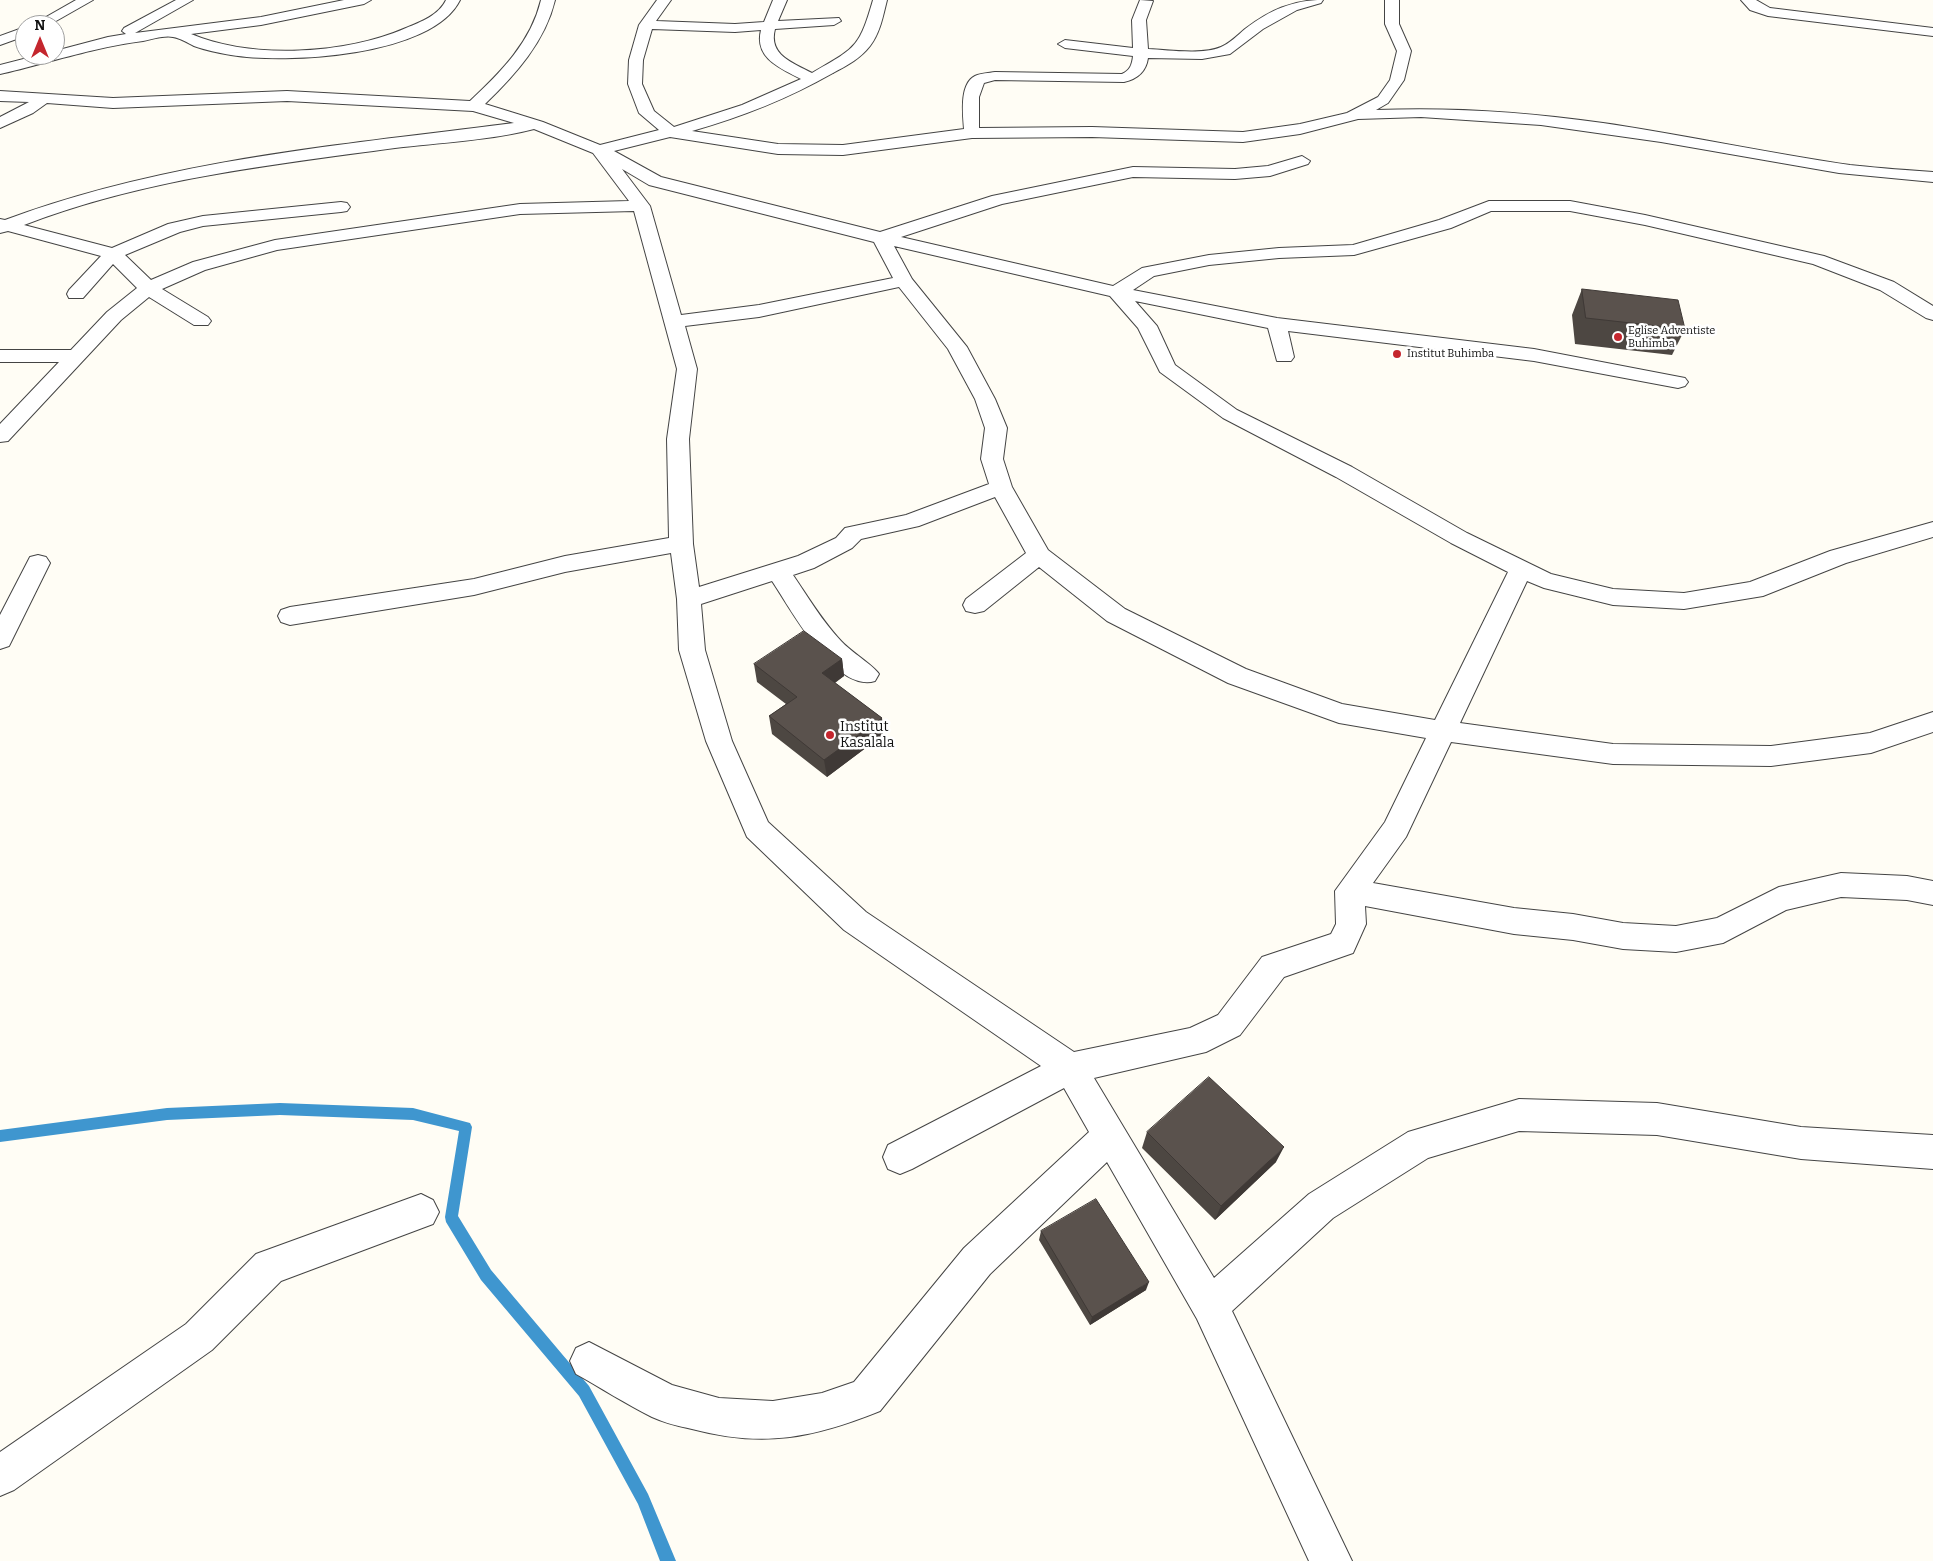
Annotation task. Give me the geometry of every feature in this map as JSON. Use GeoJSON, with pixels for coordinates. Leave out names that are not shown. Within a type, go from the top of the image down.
{"type":"FeatureCollection","features":[{"type":"Feature","properties":{"kind":"street"},"geometry":{"type":"LineString","coordinates":[[57,15],[86,0]]}},
{"type":"Feature","properties":{"kind":"street"},"geometry":{"type":"LineString","coordinates":[[108,41],[153,20],[186,0]]}},
{"type":"Feature","properties":{"kind":"street"},"geometry":{"type":"LineString","coordinates":[[0,70],[108,41],[261,21],[364,0]]}},
{"type":"Feature","properties":{"kind":"street"},"geometry":{"type":"LineString","coordinates":[[174,32],[189,41],[212,47],[264,53],[316,53],[366,48],[405,36],[438,19],[452,0]]}},
{"type":"Feature","properties":{"kind":"street"},"geometry":{"type":"LineString","coordinates":[[474,106],[500,83],[528,46],[547,8],[548,0]]}},
{"type":"Feature","properties":{"kind":"street"},"geometry":{"type":"LineString","coordinates":[[664,0],[646,25],[636,60],[635,84],[647,113],[672,133],[778,149],[843,150],[972,133],[1092,132],[1243,137],[1300,129],[1352,116],[1404,112],[1458,112],[1527,118],[1670,139],[1841,168],[1933,178]]}},
{"type":"Feature","properties":{"kind":"street"},"geometry":{"type":"LineString","coordinates":[[780,0],[764,42],[768,52],[777,60],[813,79]]}},
{"type":"Feature","properties":{"kind":"street"},"geometry":{"type":"LineString","coordinates":[[599,150],[672,133],[736,113],[813,79],[856,53],[864,44],[874,22],[880,0]]}},
{"type":"Feature","properties":{"kind":"street"},"geometry":{"type":"LineString","coordinates":[[1065,44],[1142,54],[1202,55],[1224,51],[1258,26],[1292,7],[1316,0]]}},
{"type":"Feature","properties":{"kind":"street"},"geometry":{"type":"LineString","coordinates":[[1352,116],[1383,100],[1396,80],[1404,51],[1392,24],[1392,0]]}},
{"type":"Feature","properties":{"kind":"street"},"geometry":{"type":"LineString","coordinates":[[1748,0],[1755,7],[1768,12],[1933,32]]}},
{"type":"Feature","properties":{"kind":"street"},"geometry":{"type":"LineString","coordinates":[[972,133],[972,96],[975,84],[980,80],[995,76],[1016,75],[1124,78],[1134,76],[1138,70],[1142,54],[1139,19],[1146,1]]}},
{"type":"Feature","properties":{"kind":"street"},"geometry":{"type":"LineString","coordinates":[[646,25],[735,28],[834,21]]}},
{"type":"Feature","properties":{"kind":"street"},"geometry":{"type":"LineString","coordinates":[[0,41],[15,35]]}},
{"type":"Feature","properties":{"kind":"street"},"geometry":{"type":"LineString","coordinates":[[0,96],[113,103],[287,96],[474,106],[537,125],[599,150],[655,181],[881,238],[1116,292],[1277,324],[1534,355],[1678,382]]}},
{"type":"Feature","properties":{"kind":"street"},"geometry":{"type":"LineString","coordinates":[[0,123],[28,110],[45,98]]}},
{"type":"Feature","properties":{"kind":"street"},"geometry":{"type":"LineString","coordinates":[[2,225],[66,203],[150,181],[254,162],[537,125]]}},
{"type":"Feature","properties":{"kind":"street"},"geometry":{"type":"LineString","coordinates":[[599,150],[642,206],[687,369],[678,439],[681,544],[689,599],[692,650],[719,741],[757,828],[855,921],[1070,1068],[1210,1306],[1331,1561]]}},
{"type":"Feature","properties":{"kind":"street"},"geometry":{"type":"LineString","coordinates":[[881,238],[998,200],[1116,175],[1133,172],[1234,174],[1270,171],[1302,161]]}},
{"type":"Feature","properties":{"kind":"street"},"geometry":{"type":"LineString","coordinates":[[76,294],[113,254],[146,238],[203,221],[341,206]]}},
{"type":"Feature","properties":{"kind":"street"},"geometry":{"type":"LineString","coordinates":[[0,436],[114,316],[148,288],[199,266],[285,243],[520,209],[642,206]]}},
{"type":"Feature","properties":{"kind":"street"},"geometry":{"type":"LineString","coordinates":[[1116,292],[1148,272],[1209,260],[1279,253],[1354,250],[1445,224],[1489,206],[1570,206],[1645,220],[1818,260],[1887,286],[1933,314]]}},
{"type":"Feature","properties":{"kind":"street"},"geometry":{"type":"LineString","coordinates":[[2,225],[113,254],[148,288],[201,321]]}},
{"type":"Feature","properties":{"kind":"street"},"geometry":{"type":"LineString","coordinates":[[881,238],[904,281],[956,347],[985,399],[996,428],[992,459],[1001,487],[1039,555],[1116,615],[1237,676],[1339,713],[1614,754],[1771,756],[1871,743],[1933,722]]}},
{"type":"Feature","properties":{"kind":"street"},"geometry":{"type":"LineString","coordinates":[[674,322],[759,311],[904,281]]}},
{"type":"Feature","properties":{"kind":"street"},"geometry":{"type":"LineString","coordinates":[[1116,292],[1147,326],[1167,368],[1230,414],[1344,472],[1459,538],[1544,580],[1613,597],[1684,601],[1754,590],[1838,557],[1933,529]]}},
{"type":"Feature","properties":{"kind":"street"},"geometry":{"type":"LineString","coordinates":[[1277,324],[1284,357]]}},
{"type":"Feature","properties":{"kind":"street"},"geometry":{"type":"LineString","coordinates":[[0,356],[78,356]]}},
{"type":"Feature","properties":{"kind":"street"},"geometry":{"type":"LineString","coordinates":[[689,599],[806,562],[844,543],[853,533],[911,521],[1001,487]]}},
{"type":"Feature","properties":{"kind":"street"},"geometry":{"type":"LineString","coordinates":[[290,616],[474,586],[565,564],[681,544]]}},
{"type":"Feature","properties":{"kind":"street"},"geometry":{"type":"LineString","coordinates":[[975,605],[1039,555]]}},
{"type":"Feature","properties":{"kind":"street"},"geometry":{"type":"LineString","coordinates":[[0,640],[38,563]]}},
{"type":"Feature","properties":{"kind":"street"},"geometry":{"type":"LineString","coordinates":[[900,1157],[1070,1068],[1195,1042],[1229,1025],[1273,967],[1342,944],[1351,924],[1350,891],[1396,828],[1521,569]]}},
{"type":"Feature","properties":{"kind":"street"},"geometry":{"type":"LineString","coordinates":[[778,571],[838,656],[855,670],[866,674]]}},
{"type":"Feature","properties":{"kind":"street"},"geometry":{"type":"LineString","coordinates":[[1350,891],[1514,921],[1574,927],[1623,936],[1676,939],[1723,930],[1779,899],[1841,885],[1907,888],[1933,893]]}},
{"type":"Feature","properties":{"kind":"street"},"geometry":{"type":"LineString","coordinates":[[1210,1306],[1321,1206],[1420,1144],[1519,1115],[1657,1119],[1801,1142],[1933,1152]]}},
{"type":"Feature","properties":{"kind":"street"},"geometry":{"type":"LineString","coordinates":[[590,1361],[666,1403],[719,1417],[773,1421],[822,1412],[866,1397],[977,1261],[1110,1136]]}},
{"type":"Feature","properties":{"kind":"street"},"geometry":{"type":"LineString","coordinates":[[0,1476],[199,1337],[269,1267],[421,1212]]}},
{"type":"Feature","properties":{"kind":"building"},"geometry":{"type":"Polygon","coordinates":[[[1582,289],[1678,300],[1685,329],[1586,318],[1582,289]]]}},
{"type":"Feature","properties":{"kind":"building"},"geometry":{"type":"Polygon","coordinates":[[[804,631],[842,659],[822,673],[882,718],[824,760],[769,716],[797,697],[754,664],[804,631]]]}},
{"type":"Feature","properties":{"kind":"building"},"geometry":{"type":"Polygon","coordinates":[[[1209,1077],[1284,1147],[1221,1206],[1147,1132],[1209,1077]]]}},
{"type":"Feature","properties":{"kind":"building"},"geometry":{"type":"Polygon","coordinates":[[[1096,1199],[1149,1282],[1092,1317],[1041,1231],[1096,1199]]]}},
{"type":"Feature","properties":{"kind":"waterway"},"geometry":{"type":"LineString","coordinates":[[0,1136],[167,1114],[280,1109],[413,1114],[466,1127],[451,1217],[486,1275],[584,1391],[643,1499],[668,1561]]}},
{"type":"Feature","properties":{"kind":"place","name":"Eglise Adventiste Buhimba"},"geometry":{"type":"Point","coordinates":[1618,337]}},
{"type":"Feature","properties":{"kind":"place","name":"Institut Buhimba"},"geometry":{"type":"Point","coordinates":[1397,354]}},
{"type":"Feature","properties":{"kind":"place","name":"Institut Kasalala"},"geometry":{"type":"Point","coordinates":[830,735]}}]}
